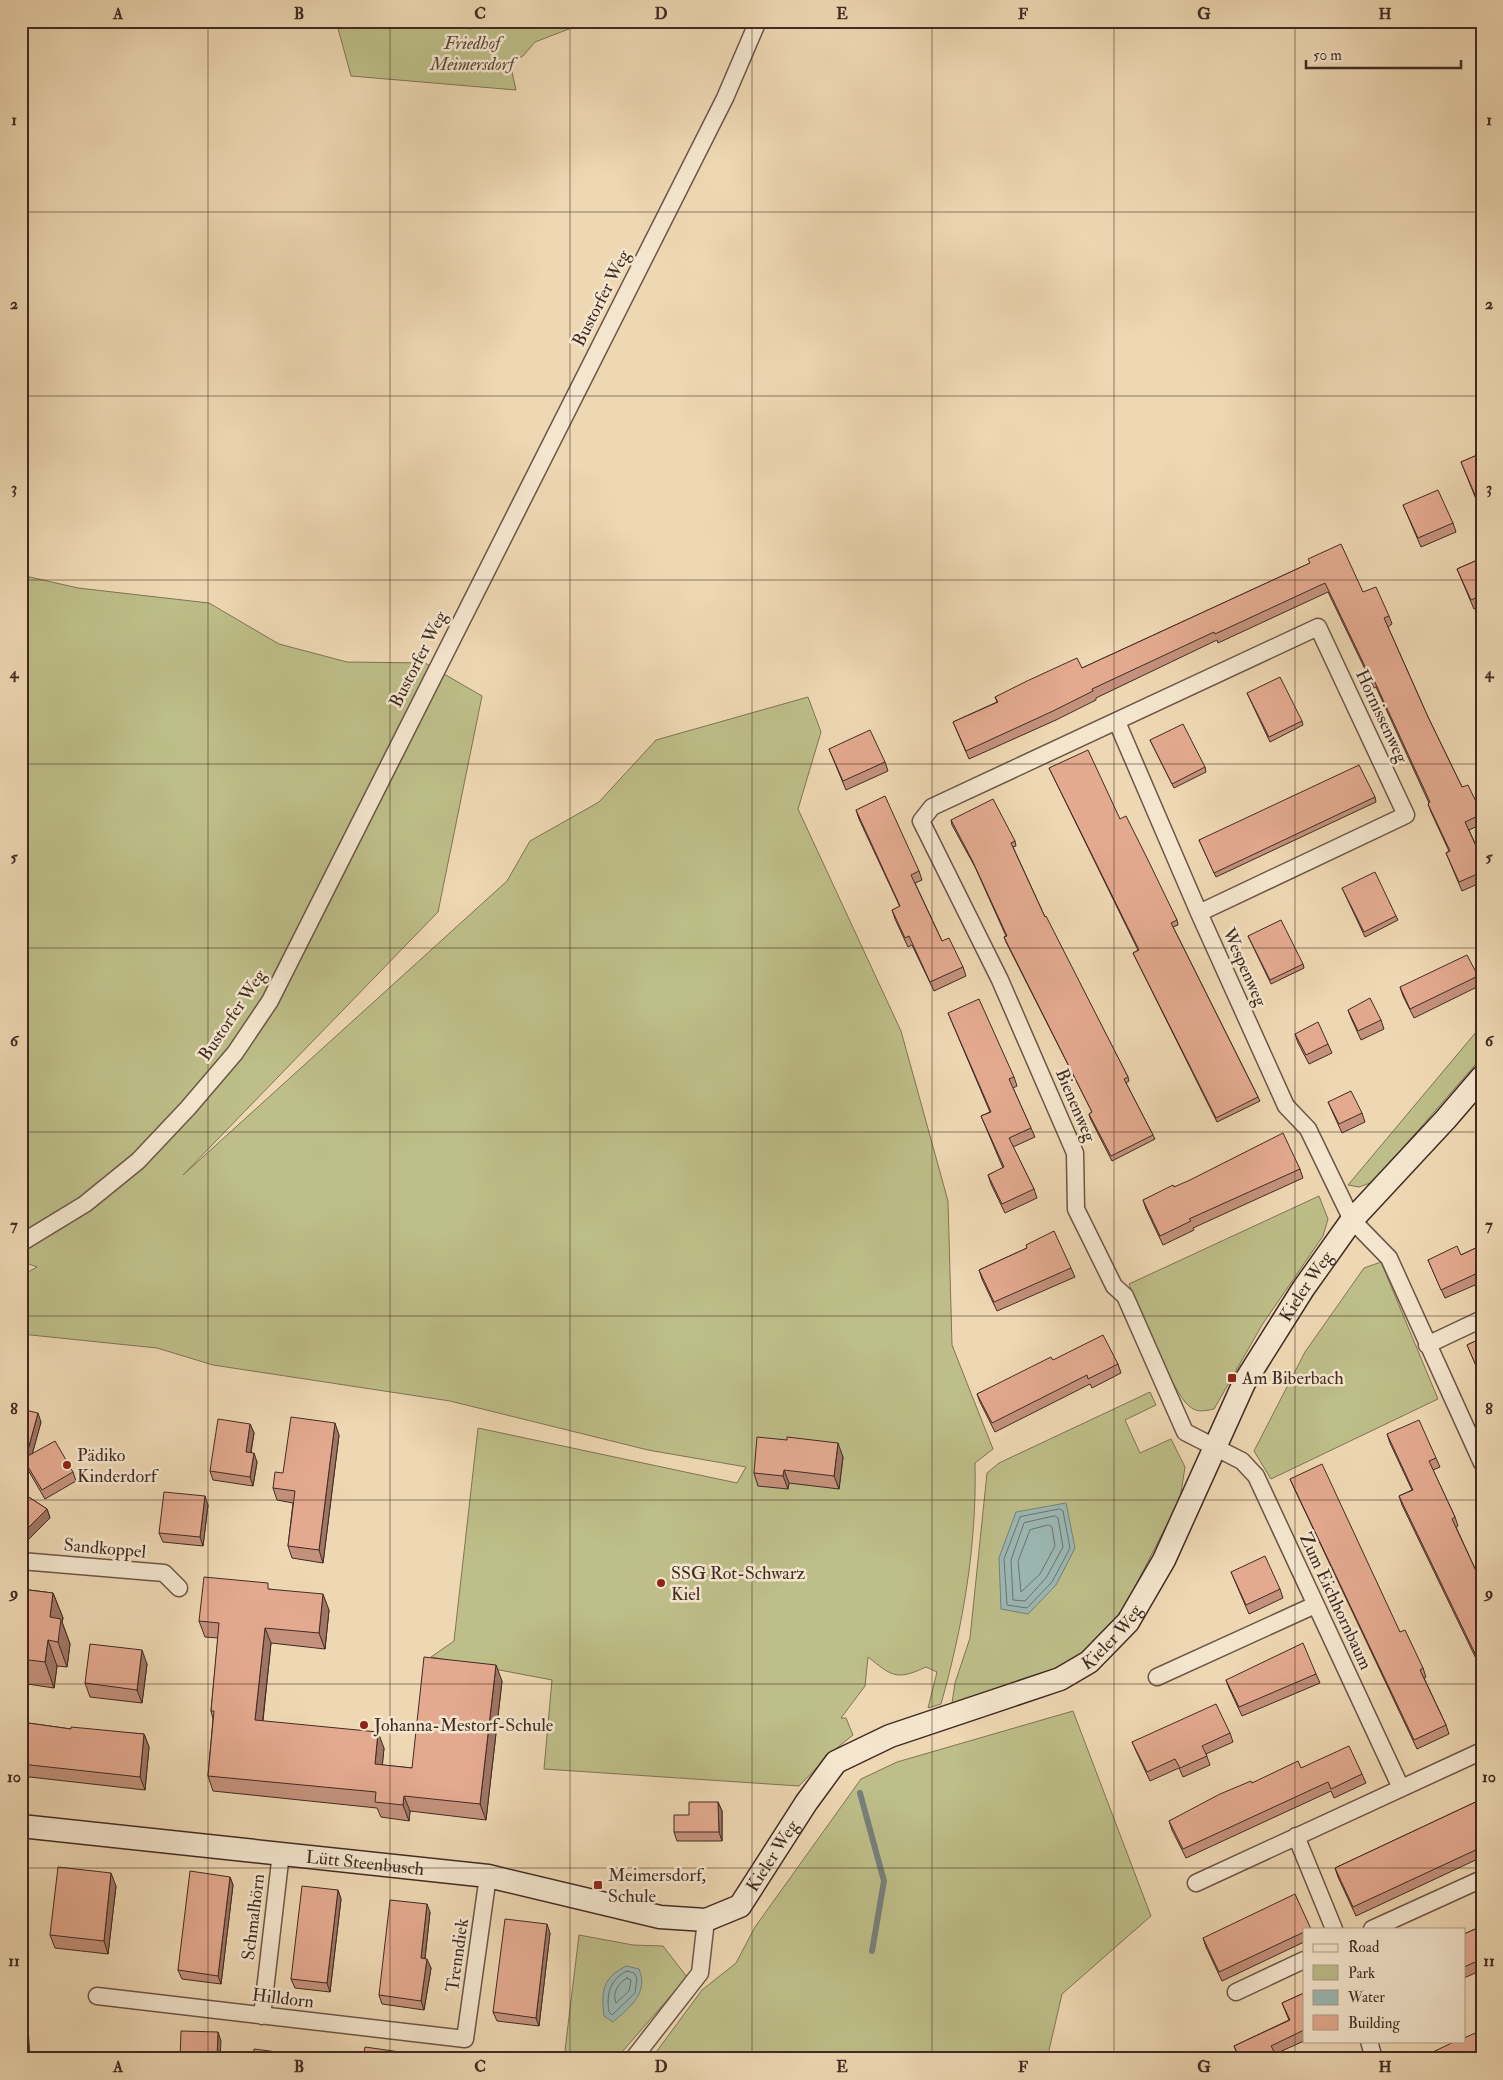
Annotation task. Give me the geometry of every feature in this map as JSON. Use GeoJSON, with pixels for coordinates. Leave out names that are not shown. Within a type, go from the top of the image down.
{"type":"FeatureCollection","features":[{"type":"Feature","properties":{"kind":"street","name":"Bustorfer Weg"},"geometry":{"type":"LineString","coordinates":[[21,1243],[85,1204],[138,1161],[188,1108],[234,1053],[270,1001],[725,98],[758,21]]}},
{"type":"Feature","properties":{"kind":"street","name":"Hornissenweg"},"geometry":{"type":"LineString","coordinates":[[1117,722],[1318,627],[1406,816],[1199,913]]}},
{"type":"Feature","properties":{"kind":"street","name":"Bienenweg"},"geometry":{"type":"LineString","coordinates":[[1117,722],[932,806],[921,821],[1000,980],[1075,1153],[1076,1209],[1114,1286],[1125,1296],[1186,1432],[1215,1447]]}},
{"type":"Feature","properties":{"kind":"street","name":"Wespenweg"},"geometry":{"type":"LineString","coordinates":[[1117,722],[1199,913],[1286,1106],[1308,1129],[1352,1220]]}},
{"type":"Feature","properties":{"kind":"street","name":"Kieler Weg"},"geometry":{"type":"LineString","coordinates":[[706,1920],[740,1906],[806,1803],[836,1762],[890,1736],[1060,1679],[1088,1662],[1128,1622],[1164,1560],[1244,1383],[1303,1289],[1352,1220],[1445,1120],[1482,1077]]}},
{"type":"Feature","properties":{"kind":"street"},"geometry":{"type":"LineString","coordinates":[[1352,1220],[1389,1258],[1482,1463]]}},
{"type":"Feature","properties":{"kind":"street"},"geometry":{"type":"LineString","coordinates":[[1427,1344],[1482,1319]]}},
{"type":"Feature","properties":{"kind":"street","name":"Zum Eichhornbaum"},"geometry":{"type":"LineString","coordinates":[[1215,1447],[1242,1461],[1256,1476],[1401,1788]]}},
{"type":"Feature","properties":{"kind":"street","name":"Sandkoppel"},"geometry":{"type":"LineString","coordinates":[[21,1561],[164,1573],[179,1588]]}},
{"type":"Feature","properties":{"kind":"street"},"geometry":{"type":"LineString","coordinates":[[1157,1677],[1315,1605]]}},
{"type":"Feature","properties":{"kind":"street"},"geometry":{"type":"LineString","coordinates":[[1196,1883],[1482,1751]]}},
{"type":"Feature","properties":{"kind":"street","name":"Lütt Steenbusch"},"geometry":{"type":"LineString","coordinates":[[21,1826],[488,1876],[660,1917],[706,1920]]}},
{"type":"Feature","properties":{"kind":"street"},"geometry":{"type":"LineString","coordinates":[[1296,1836],[1334,1928]]}},
{"type":"Feature","properties":{"kind":"street","name":"Schmalhörn"},"geometry":{"type":"LineString","coordinates":[[262,2016],[281,1853]]}},
{"type":"Feature","properties":{"kind":"street","name":"Trenndiek"},"geometry":{"type":"LineString","coordinates":[[465,2039],[488,1876]]}},
{"type":"Feature","properties":{"kind":"street"},"geometry":{"type":"LineString","coordinates":[[1374,1928],[1482,1879]]}},
{"type":"Feature","properties":{"kind":"street"},"geometry":{"type":"LineString","coordinates":[[633,2059],[700,1973],[706,1920]]}},
{"type":"Feature","properties":{"kind":"street"},"geometry":{"type":"LineString","coordinates":[[1236,1992],[1303,1960]]}},
{"type":"Feature","properties":{"kind":"street","name":"Hilldorn"},"geometry":{"type":"LineString","coordinates":[[97,1996],[465,2039]]}},
{"type":"Feature","properties":{"kind":"street"},"geometry":{"type":"LineString","coordinates":[[1369,2042],[1374,2059]]}},
{"type":"Feature","properties":{"kind":"green space","name":"Friedhof Meimersdorf"},"geometry":{"type":"Polygon","coordinates":[[[336,21],[587,22],[535,42],[523,56],[510,63],[516,90],[351,76],[336,21]]]}},
{"type":"Feature","properties":{"kind":"green space"},"geometry":{"type":"Polygon","coordinates":[[[21,575],[78,588],[209,603],[279,644],[347,662],[425,663],[482,696],[438,912],[183,1175],[507,881],[530,841],[599,802],[656,740],[808,697],[821,732],[798,809],[901,1031],[948,1201],[952,1345],[993,1449],[975,1463],[974,1524],[967,1585],[956,1645],[941,1704],[928,1708],[937,1672],[926,1667],[908,1674],[895,1674],[883,1669],[868,1657],[865,1686],[841,1718],[846,1718],[853,1735],[832,1752],[799,1786],[544,1769],[552,1680],[431,1657],[454,1641],[478,1428],[737,1483],[746,1467],[648,1450],[450,1401],[213,1365],[157,1348],[21,1334],[21,1276],[37,1267],[21,1261],[21,575]]]}},
{"type":"Feature","properties":{"kind":"green space"},"geometry":{"type":"Polygon","coordinates":[[[1482,1025],[1482,1057],[1373,1182],[1359,1187],[1348,1185],[1482,1025]]]}},
{"type":"Feature","properties":{"kind":"green space"},"geometry":{"type":"Polygon","coordinates":[[[1319,1196],[1328,1219],[1323,1236],[1262,1325],[1214,1409],[1195,1410],[1182,1398],[1174,1385],[1129,1284],[1319,1196]]]}},
{"type":"Feature","properties":{"kind":"green space"},"geometry":{"type":"Polygon","coordinates":[[[1381,1262],[1438,1399],[1271,1479],[1254,1451],[1305,1352],[1364,1268],[1381,1262]]]}},
{"type":"Feature","properties":{"kind":"green space"},"geometry":{"type":"Polygon","coordinates":[[[1150,1392],[1156,1405],[1125,1420],[1140,1453],[1171,1439],[1185,1467],[1180,1499],[1120,1616],[1093,1648],[1061,1670],[1005,1691],[952,1703],[955,1683],[970,1638],[987,1473],[999,1463],[1150,1392]]]}},
{"type":"Feature","properties":{"kind":"green space"},"geometry":{"type":"Polygon","coordinates":[[[1073,1711],[1151,1916],[1062,1994],[1047,2059],[651,2059],[702,1990],[736,1963],[755,1927],[861,1779],[897,1762],[1073,1711]]]}},
{"type":"Feature","properties":{"kind":"green space"},"geometry":{"type":"Polygon","coordinates":[[[579,1935],[633,1945],[663,1946],[687,1977],[616,2059],[572,2059],[565,2050],[579,1935]]]}},
{"type":"Feature","properties":{"kind":"water"},"geometry":{"type":"Polygon","coordinates":[[[1066,1503],[1075,1548],[1056,1585],[1028,1614],[1001,1609],[999,1558],[1016,1512],[1066,1503]]]}},
{"type":"Feature","properties":{"kind":"water"},"geometry":{"type":"Polygon","coordinates":[[[626,1966],[639,1969],[642,1985],[636,1999],[613,2022],[604,2016],[603,1999],[605,1986],[612,1975],[626,1966]]]}},
{"type":"Feature","properties":{"kind":"building"},"geometry":{"type":"Polygon","coordinates":[[[467,21],[481,21],[468,25],[467,21]]]}},
{"type":"Feature","properties":{"kind":"building"},"geometry":{"type":"Polygon","coordinates":[[[1482,453],[1482,492],[1475,495],[1461,462],[1482,453]]]}},
{"type":"Feature","properties":{"kind":"building"},"geometry":{"type":"Polygon","coordinates":[[[1438,490],[1453,523],[1418,538],[1403,505],[1438,490]]]}},
{"type":"Feature","properties":{"kind":"building"},"geometry":{"type":"Polygon","coordinates":[[[1341,544],[1363,592],[1376,587],[1389,616],[1384,618],[1428,717],[1462,787],[1468,785],[1482,814],[1465,822],[1482,859],[1482,872],[1459,882],[1446,853],[1450,851],[1428,804],[1430,802],[1373,678],[1371,679],[1325,583],[1092,689],[1093,691],[1053,711],[966,751],[953,722],[998,702],[995,697],[1077,658],[1082,668],[1310,563],[1308,559],[1341,544]]]}},
{"type":"Feature","properties":{"kind":"building"},"geometry":{"type":"Polygon","coordinates":[[[1482,558],[1482,595],[1471,600],[1457,569],[1482,558]]]}},
{"type":"Feature","properties":{"kind":"building"},"geometry":{"type":"Polygon","coordinates":[[[1280,677],[1302,721],[1269,737],[1247,693],[1280,677]]]}},
{"type":"Feature","properties":{"kind":"building"},"geometry":{"type":"Polygon","coordinates":[[[1183,724],[1205,767],[1172,784],[1150,740],[1183,724]]]}},
{"type":"Feature","properties":{"kind":"building"},"geometry":{"type":"Polygon","coordinates":[[[870,730],[885,762],[843,781],[829,749],[870,730]]]}},
{"type":"Feature","properties":{"kind":"building"},"geometry":{"type":"Polygon","coordinates":[[[1088,750],[1120,819],[1126,816],[1147,858],[1177,920],[1171,923],[1258,1097],[1216,1118],[1133,953],[1139,950],[1049,768],[1088,750]]]}},
{"type":"Feature","properties":{"kind":"building"},"geometry":{"type":"Polygon","coordinates":[[[1359,765],[1375,797],[1214,873],[1199,840],[1359,765]]]}},
{"type":"Feature","properties":{"kind":"building"},"geometry":{"type":"Polygon","coordinates":[[[885,796],[919,871],[911,875],[942,941],[949,938],[963,967],[930,982],[909,936],[905,938],[892,910],[900,906],[856,810],[885,796]]]}},
{"type":"Feature","properties":{"kind":"building"},"geometry":{"type":"Polygon","coordinates":[[[993,799],[1015,841],[1011,843],[1045,917],[1128,1077],[1124,1079],[1153,1135],[1111,1156],[1089,1114],[1092,1112],[1004,937],[1007,936],[973,862],[951,820],[993,799]]]}},
{"type":"Feature","properties":{"kind":"building"},"geometry":{"type":"Polygon","coordinates":[[[1375,872],[1396,916],[1364,932],[1342,888],[1375,872]]]}},
{"type":"Feature","properties":{"kind":"building"},"geometry":{"type":"Polygon","coordinates":[[[1281,920],[1303,964],[1270,980],[1248,936],[1281,920]]]}},
{"type":"Feature","properties":{"kind":"building"},"geometry":{"type":"Polygon","coordinates":[[[1467,955],[1478,976],[1410,1009],[1400,987],[1467,955]]]}},
{"type":"Feature","properties":{"kind":"building"},"geometry":{"type":"Polygon","coordinates":[[[1370,998],[1381,1020],[1358,1031],[1348,1010],[1370,998]]]}},
{"type":"Feature","properties":{"kind":"building"},"geometry":{"type":"Polygon","coordinates":[[[979,999],[1014,1077],[1009,1079],[1031,1128],[1009,1138],[1034,1189],[1002,1204],[988,1175],[1004,1167],[981,1116],[991,1112],[948,1013],[979,999]]]}},
{"type":"Feature","properties":{"kind":"building"},"geometry":{"type":"Polygon","coordinates":[[[1318,1022],[1328,1044],[1306,1055],[1295,1034],[1318,1022]]]}},
{"type":"Feature","properties":{"kind":"building"},"geometry":{"type":"Polygon","coordinates":[[[1351,1091],[1362,1113],[1339,1124],[1328,1102],[1351,1091]]]}},
{"type":"Feature","properties":{"kind":"building"},"geometry":{"type":"Polygon","coordinates":[[[1283,1133],[1300,1169],[1189,1219],[1191,1221],[1160,1236],[1143,1200],[1173,1185],[1174,1187],[1190,1180],[1283,1133]]]}},
{"type":"Feature","properties":{"kind":"building"},"geometry":{"type":"Polygon","coordinates":[[[1054,1231],[1071,1268],[994,1302],[979,1270],[1027,1248],[1026,1245],[1054,1231]]]}},
{"type":"Feature","properties":{"kind":"building"},"geometry":{"type":"Polygon","coordinates":[[[1482,1245],[1482,1271],[1441,1290],[1428,1260],[1457,1246],[1461,1255],[1482,1245]]]}},
{"type":"Feature","properties":{"kind":"building"},"geometry":{"type":"Polygon","coordinates":[[[1103,1335],[1118,1364],[1088,1379],[1087,1375],[992,1423],[977,1394],[1051,1357],[1053,1360],[1103,1335]]]}},
{"type":"Feature","properties":{"kind":"building"},"geometry":{"type":"Polygon","coordinates":[[[1482,1338],[1482,1374],[1480,1375],[1467,1345],[1482,1338]]]}},
{"type":"Feature","properties":{"kind":"building"},"geometry":{"type":"Polygon","coordinates":[[[21,1409],[38,1413],[26,1457],[55,1441],[73,1472],[42,1490],[21,1455],[21,1409]]]}},
{"type":"Feature","properties":{"kind":"building"},"geometry":{"type":"Polygon","coordinates":[[[291,1417],[335,1423],[319,1550],[288,1546],[295,1491],[273,1488],[275,1472],[283,1473],[291,1417]]]}},
{"type":"Feature","properties":{"kind":"building"},"geometry":{"type":"Polygon","coordinates":[[[218,1419],[250,1424],[246,1452],[254,1453],[250,1477],[210,1471],[218,1419]]]}},
{"type":"Feature","properties":{"kind":"building"},"geometry":{"type":"Polygon","coordinates":[[[1419,1420],[1436,1458],[1429,1461],[1455,1517],[1452,1519],[1482,1584],[1482,1668],[1399,1496],[1413,1490],[1387,1434],[1419,1420]]]}},
{"type":"Feature","properties":{"kind":"building"},"geometry":{"type":"Polygon","coordinates":[[[757,1437],[787,1440],[787,1437],[838,1443],[834,1476],[784,1470],[783,1476],[754,1473],[757,1437]]]}},
{"type":"Feature","properties":{"kind":"building"},"geometry":{"type":"Polygon","coordinates":[[[1322,1464],[1400,1632],[1405,1630],[1423,1668],[1420,1670],[1446,1725],[1414,1740],[1290,1479],[1322,1464]]]}},
{"type":"Feature","properties":{"kind":"building"},"geometry":{"type":"Polygon","coordinates":[[[21,1492],[47,1509],[24,1532],[21,1530],[21,1492]]]}},
{"type":"Feature","properties":{"kind":"building"},"geometry":{"type":"Polygon","coordinates":[[[164,1492],[205,1496],[200,1537],[159,1533],[164,1492]]]}},
{"type":"Feature","properties":{"kind":"building"},"geometry":{"type":"Polygon","coordinates":[[[1265,1556],[1280,1589],[1246,1605],[1231,1572],[1265,1556]]]}},
{"type":"Feature","properties":{"kind":"building"},"geometry":{"type":"Polygon","coordinates":[[[204,1577],[268,1583],[268,1589],[323,1594],[319,1633],[265,1628],[255,1720],[378,1732],[375,1764],[412,1768],[424,1657],[496,1665],[480,1804],[404,1796],[403,1805],[375,1802],[376,1792],[208,1776],[214,1711],[211,1711],[219,1623],[199,1621],[204,1577]]]}},
{"type":"Feature","properties":{"kind":"building"},"geometry":{"type":"Polygon","coordinates":[[[21,1589],[53,1593],[50,1617],[61,1619],[58,1642],[48,1640],[45,1662],[21,1659],[21,1589]]]}},
{"type":"Feature","properties":{"kind":"building"},"geometry":{"type":"Polygon","coordinates":[[[1303,1643],[1316,1674],[1239,1707],[1226,1680],[1303,1643]]]}},
{"type":"Feature","properties":{"kind":"building"},"geometry":{"type":"Polygon","coordinates":[[[90,1644],[142,1650],[137,1690],[85,1683],[90,1644]]]}},
{"type":"Feature","properties":{"kind":"building"},"geometry":{"type":"Polygon","coordinates":[[[1216,1704],[1230,1733],[1202,1746],[1207,1756],[1180,1768],[1175,1759],[1147,1772],[1132,1742],[1216,1704]]]}},
{"type":"Feature","properties":{"kind":"building"},"geometry":{"type":"Polygon","coordinates":[[[21,1722],[71,1729],[71,1727],[144,1734],[140,1777],[21,1764],[21,1722]]]}},
{"type":"Feature","properties":{"kind":"building"},"geometry":{"type":"Polygon","coordinates":[[[1349,1746],[1362,1774],[1331,1789],[1328,1782],[1183,1849],[1169,1821],[1220,1794],[1251,1781],[1252,1783],[1298,1761],[1301,1768],[1349,1746]]]}},
{"type":"Feature","properties":{"kind":"building"},"geometry":{"type":"Polygon","coordinates":[[[1482,1799],[1482,1847],[1353,1907],[1335,1868],[1482,1799]]]}},
{"type":"Feature","properties":{"kind":"building"},"geometry":{"type":"Polygon","coordinates":[[[689,1802],[718,1802],[719,1832],[674,1832],[674,1815],[689,1815],[689,1802]]]}},
{"type":"Feature","properties":{"kind":"building"},"geometry":{"type":"Polygon","coordinates":[[[58,1867],[111,1873],[104,1941],[50,1935],[58,1867]]]}},
{"type":"Feature","properties":{"kind":"building"},"geometry":{"type":"Polygon","coordinates":[[[190,1871],[230,1877],[218,1976],[178,1970],[190,1871]]]}},
{"type":"Feature","properties":{"kind":"building"},"geometry":{"type":"Polygon","coordinates":[[[302,1886],[338,1890],[327,1983],[291,1979],[302,1886]]]}},
{"type":"Feature","properties":{"kind":"building"},"geometry":{"type":"Polygon","coordinates":[[[1295,1894],[1311,1928],[1303,1928],[1303,1932],[1219,1972],[1203,1938],[1295,1894]]]}},
{"type":"Feature","properties":{"kind":"building"},"geometry":{"type":"Polygon","coordinates":[[[390,1900],[427,1904],[421,1958],[427,1959],[421,2001],[379,1995],[390,1900]]]}},
{"type":"Feature","properties":{"kind":"building"},"geometry":{"type":"Polygon","coordinates":[[[505,1919],[547,1924],[536,2018],[493,2012],[505,1919]]]}},
{"type":"Feature","properties":{"kind":"building"},"geometry":{"type":"Polygon","coordinates":[[[1482,1926],[1482,1959],[1466,1966],[1466,1933],[1482,1926]]]}},
{"type":"Feature","properties":{"kind":"building"},"geometry":{"type":"Polygon","coordinates":[[[22,1981],[27,2059],[21,2059],[22,1981]]]}},
{"type":"Feature","properties":{"kind":"building"},"geometry":{"type":"Polygon","coordinates":[[[1303,1993],[1303,2030],[1271,2046],[1278,2059],[1240,2059],[1234,2046],[1290,2020],[1282,2003],[1303,1993]]]}},
{"type":"Feature","properties":{"kind":"building"},"geometry":{"type":"Polygon","coordinates":[[[1482,2030],[1482,2059],[1418,2059],[1454,2042],[1466,2042],[1466,2037],[1482,2030]]]}},
{"type":"Feature","properties":{"kind":"building"},"geometry":{"type":"Polygon","coordinates":[[[181,2031],[218,2032],[217,2059],[180,2059],[181,2031]]]}},
{"type":"Feature","properties":{"kind":"building"},"geometry":{"type":"Polygon","coordinates":[[[365,2047],[407,2053],[407,2059],[253,2059],[254,2049],[309,2056],[363,2058],[365,2047]]]}},
{"type":"Feature","properties":{"kind":"waterway"},"geometry":{"type":"LineString","coordinates":[[860,1793],[884,1881],[872,1951]]}},
{"type":"Feature","properties":{"kind":"place","name":"Am Biberbach"},"geometry":{"type":"Point","coordinates":[1232,1378]}},
{"type":"Feature","properties":{"kind":"place","name":"Pädiko Kinderdorf"},"geometry":{"type":"Point","coordinates":[67,1465]}},
{"type":"Feature","properties":{"kind":"place","name":"SSG Rot-Schwarz Kiel"},"geometry":{"type":"Point","coordinates":[661,1583]}},
{"type":"Feature","properties":{"kind":"place","name":"Johanna-Mestorf-Schule"},"geometry":{"type":"Point","coordinates":[364,1725]}},
{"type":"Feature","properties":{"kind":"place","name":"Meimersdorf, Schule"},"geometry":{"type":"Point","coordinates":[598,1885]}}]}
